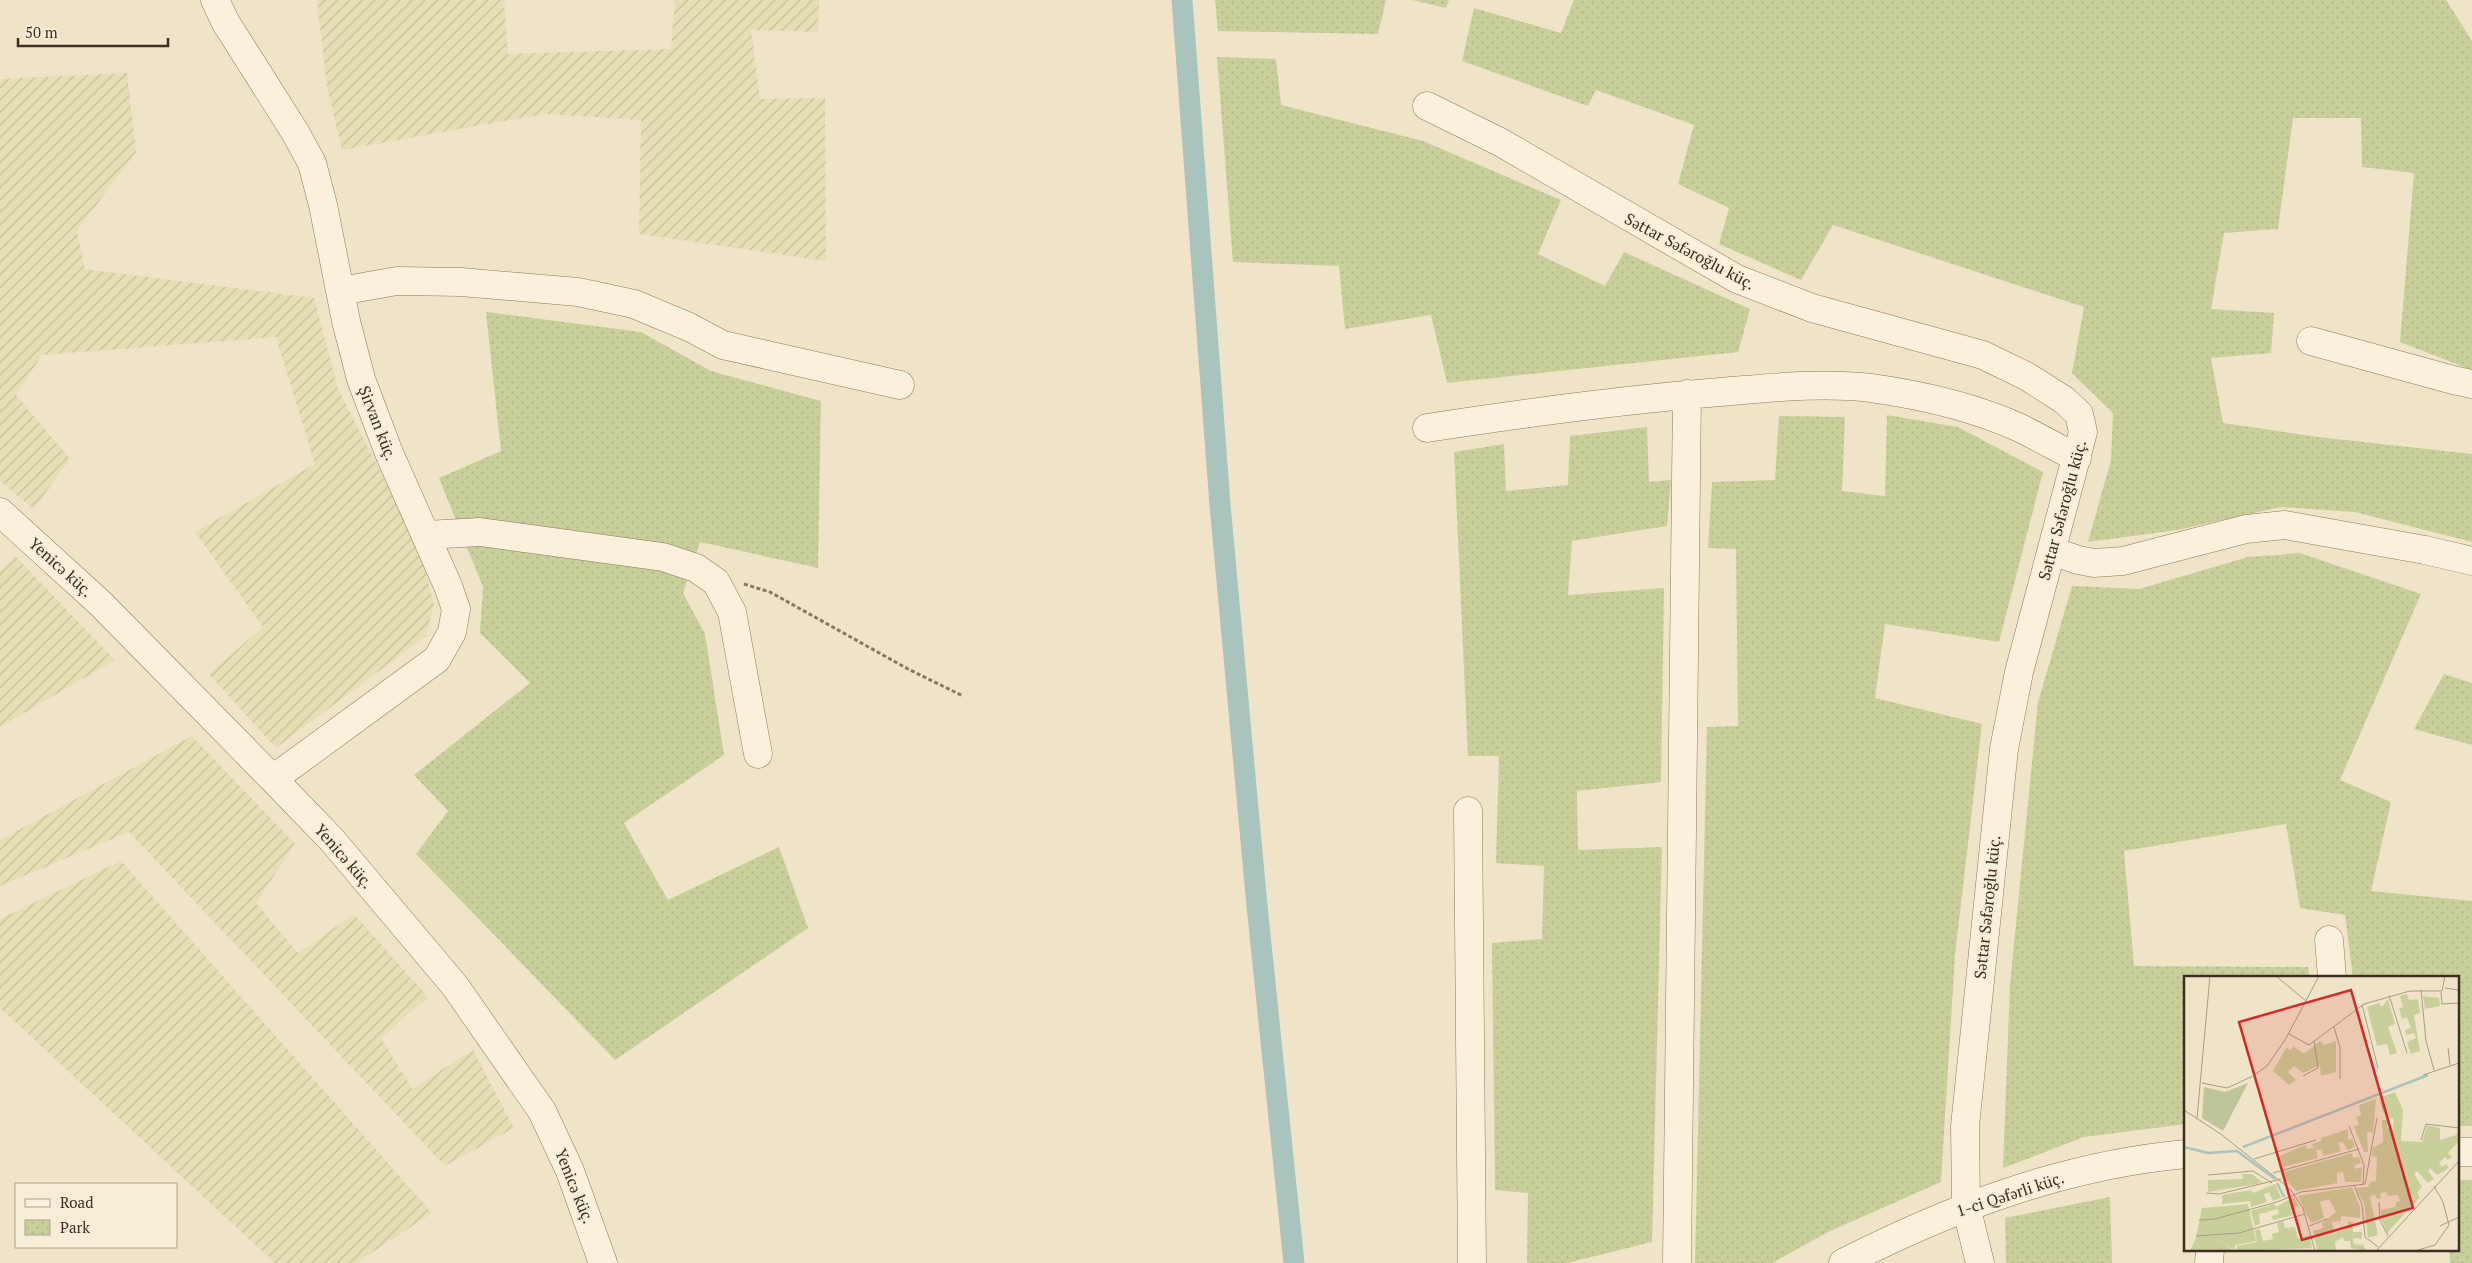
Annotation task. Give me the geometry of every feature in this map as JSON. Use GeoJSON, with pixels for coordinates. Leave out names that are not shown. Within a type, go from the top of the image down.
{"type":"FeatureCollection","features":[{"type":"Feature","properties":{"kind":"street","name":"Şirvan küç."},"geometry":{"type":"LineString","coordinates":[[215,0],[226,23],[296,132],[312,163],[361,379],[389,453],[448,586],[456,609],[452,632],[437,659],[273,779]]}},
{"type":"Feature","properties":{"kind":"street","name":"Səttar Səfəroğlu küç."},"geometry":{"type":"LineString","coordinates":[[1427,106],[1500,142],[1737,280],[1812,308],[1983,355],[2028,378],[2064,400],[2079,414],[2083,432],[2019,672],[2004,749],[1965,1126],[1966,1206],[1980,1263]]}},
{"type":"Feature","properties":{"kind":"street"},"geometry":{"type":"LineString","coordinates":[[340,290],[397,281],[461,282],[578,292],[634,304],[689,327],[723,344],[900,385]]}},
{"type":"Feature","properties":{"kind":"street"},"geometry":{"type":"LineString","coordinates":[[2311,340],[2472,384]]}},
{"type":"Feature","properties":{"kind":"street"},"geometry":{"type":"LineString","coordinates":[[1427,428],[1518,414],[1687,394],[1795,386],[1870,388],[1928,398],[1980,412],[2020,428],[2077,458]]}},
{"type":"Feature","properties":{"kind":"street"},"geometry":{"type":"LineString","coordinates":[[1677,1263],[1687,394]]}},
{"type":"Feature","properties":{"kind":"street","name":"Yenicə küç."},"geometry":{"type":"LineString","coordinates":[[0,512],[101,604],[332,840],[455,986],[542,1111],[570,1171],[603,1263]]}},
{"type":"Feature","properties":{"kind":"street"},"geometry":{"type":"LineString","coordinates":[[2052,550],[2078,560],[2094,563],[2123,561],[2246,529],[2284,525],[2425,550],[2472,561]]}},
{"type":"Feature","properties":{"kind":"street"},"geometry":{"type":"LineString","coordinates":[[426,535],[480,532],[663,557],[696,568],[716,582],[732,612],[758,754]]}},
{"type":"Feature","properties":{"kind":"street"},"geometry":{"type":"LineString","coordinates":[[1468,811],[1472,1263]]}},
{"type":"Feature","properties":{"kind":"street"},"geometry":{"type":"LineString","coordinates":[[2329,940],[2332,976]]}},
{"type":"Feature","properties":{"kind":"street","name":"1-ci Qəfərli küç."},"geometry":{"type":"LineString","coordinates":[[1843,1263],[1905,1232],[1966,1206],[2048,1179],[2142,1158],[2184,1154]]}},
{"type":"Feature","properties":{"kind":"street"},"geometry":{"type":"LineString","coordinates":[[2209,1263],[2210,1250]]}},
{"type":"Feature","properties":{"kind":"path"},"geometry":{"type":"LineString","coordinates":[[716,582],[736,582],[770,592],[908,669],[963,696]]}},
{"type":"Feature","properties":{"kind":"shaded area"},"geometry":{"type":"Polygon","coordinates":[[[317,0],[504,0],[508,54],[671,49],[675,0],[819,0],[818,32],[751,30],[760,99],[825,98],[826,261],[639,234],[641,120],[544,114],[342,150],[327,87],[317,0]]]}},
{"type":"Feature","properties":{"kind":"shaded area"},"geometry":{"type":"Polygon","coordinates":[[[127,73],[136,152],[77,231],[85,269],[314,298],[338,389],[421,551],[434,605],[426,636],[276,748],[209,674],[263,627],[195,532],[315,464],[276,337],[42,355],[16,395],[70,459],[34,509],[0,481],[0,79],[127,73]]]}},
{"type":"Feature","properties":{"kind":"shaded area"},"geometry":{"type":"Polygon","coordinates":[[[15,556],[115,660],[0,727],[0,570],[15,556]]]}},
{"type":"Feature","properties":{"kind":"shaded area"},"geometry":{"type":"Polygon","coordinates":[[[192,736],[295,844],[256,903],[298,953],[354,914],[428,997],[381,1038],[412,1089],[473,1050],[514,1128],[445,1166],[129,832],[0,886],[0,840],[192,736]]]}},
{"type":"Feature","properties":{"kind":"shaded area"},"geometry":{"type":"Polygon","coordinates":[[[121,861],[432,1213],[356,1263],[275,1263],[0,1008],[0,919],[121,861]]]}},
{"type":"Feature","properties":{"kind":"green space"},"geometry":{"type":"Polygon","coordinates":[[[1215,0],[1386,0],[1378,34],[1218,31],[1215,0]]]}},
{"type":"Feature","properties":{"kind":"green space"},"geometry":{"type":"Polygon","coordinates":[[[1412,0],[1449,0],[1446,8],[1412,0]]]}},
{"type":"Feature","properties":{"kind":"green space"},"geometry":{"type":"Polygon","coordinates":[[[1574,0],[2446,0],[2472,41],[2472,370],[2400,342],[2414,173],[2362,167],[2361,118],[2293,118],[2278,229],[2224,233],[2211,309],[2274,313],[2271,353],[2211,358],[2223,423],[2318,437],[2472,454],[2472,542],[2355,512],[2281,507],[2177,530],[2088,542],[2111,460],[2113,413],[2072,373],[2084,307],[1833,225],[1801,280],[1719,244],[1729,208],[1678,184],[1694,125],[1596,90],[1588,106],[1462,61],[1474,8],[1561,33],[1574,0]]]}},
{"type":"Feature","properties":{"kind":"green space"},"geometry":{"type":"Polygon","coordinates":[[[1217,57],[1276,59],[1281,105],[1423,141],[1561,200],[1538,254],[1605,286],[1624,252],[1750,309],[1738,352],[1447,383],[1431,315],[1345,329],[1339,266],[1233,262],[1217,57]]]}},
{"type":"Feature","properties":{"kind":"green space"},"geometry":{"type":"Polygon","coordinates":[[[486,312],[641,332],[711,371],[821,401],[818,568],[700,542],[683,593],[705,634],[724,755],[624,823],[668,900],[779,847],[808,928],[615,1060],[416,854],[448,811],[414,775],[530,683],[480,633],[483,587],[439,478],[501,451],[486,312]]]}},
{"type":"Feature","properties":{"kind":"green space"},"geometry":{"type":"Polygon","coordinates":[[[1887,415],[1958,427],[2043,472],[1999,642],[1885,624],[1875,698],[1982,724],[1955,955],[1941,1182],[1828,1232],[1772,1263],[1695,1263],[1707,727],[1738,726],[1736,549],[1708,548],[1712,482],[1775,480],[1779,416],[1845,417],[1842,491],[1885,496],[1887,415]]]}},
{"type":"Feature","properties":{"kind":"green space"},"geometry":{"type":"Polygon","coordinates":[[[1647,427],[1649,482],[1671,480],[1667,526],[1572,541],[1568,595],[1664,588],[1661,782],[1577,791],[1578,850],[1662,847],[1652,1242],[1567,1263],[1527,1263],[1528,1193],[1495,1190],[1492,943],[1542,939],[1544,866],[1496,863],[1499,756],[1468,756],[1454,452],[1504,444],[1506,491],[1568,485],[1570,436],[1647,427]]]}},
{"type":"Feature","properties":{"kind":"green space"},"geometry":{"type":"Polygon","coordinates":[[[2300,553],[2421,594],[2340,780],[2391,802],[2371,891],[2472,901],[2472,1126],[2460,1126],[2460,976],[2353,976],[2345,915],[2300,908],[2286,824],[2124,851],[2134,966],[2308,967],[2309,976],[2184,976],[2184,1124],[2084,1137],[2003,1168],[2010,984],[2038,702],[2072,586],[2139,589],[2248,557],[2300,553]]]}},
{"type":"Feature","properties":{"kind":"green space"},"geometry":{"type":"Polygon","coordinates":[[[2444,674],[2472,683],[2472,745],[2414,729],[2444,674]]]}},
{"type":"Feature","properties":{"kind":"green space"},"geometry":{"type":"Polygon","coordinates":[[[2460,1180],[2472,1180],[2472,1263],[2450,1263],[2449,1250],[2460,1250],[2460,1180]]]}},
{"type":"Feature","properties":{"kind":"green space"},"geometry":{"type":"Polygon","coordinates":[[[2110,1197],[2112,1263],[2006,1263],[2005,1218],[2110,1197]]]}},
{"type":"Feature","properties":{"kind":"waterway"},"geometry":{"type":"LineString","coordinates":[[1182,0],[1220,505],[1257,906],[1294,1263]]}}]}
